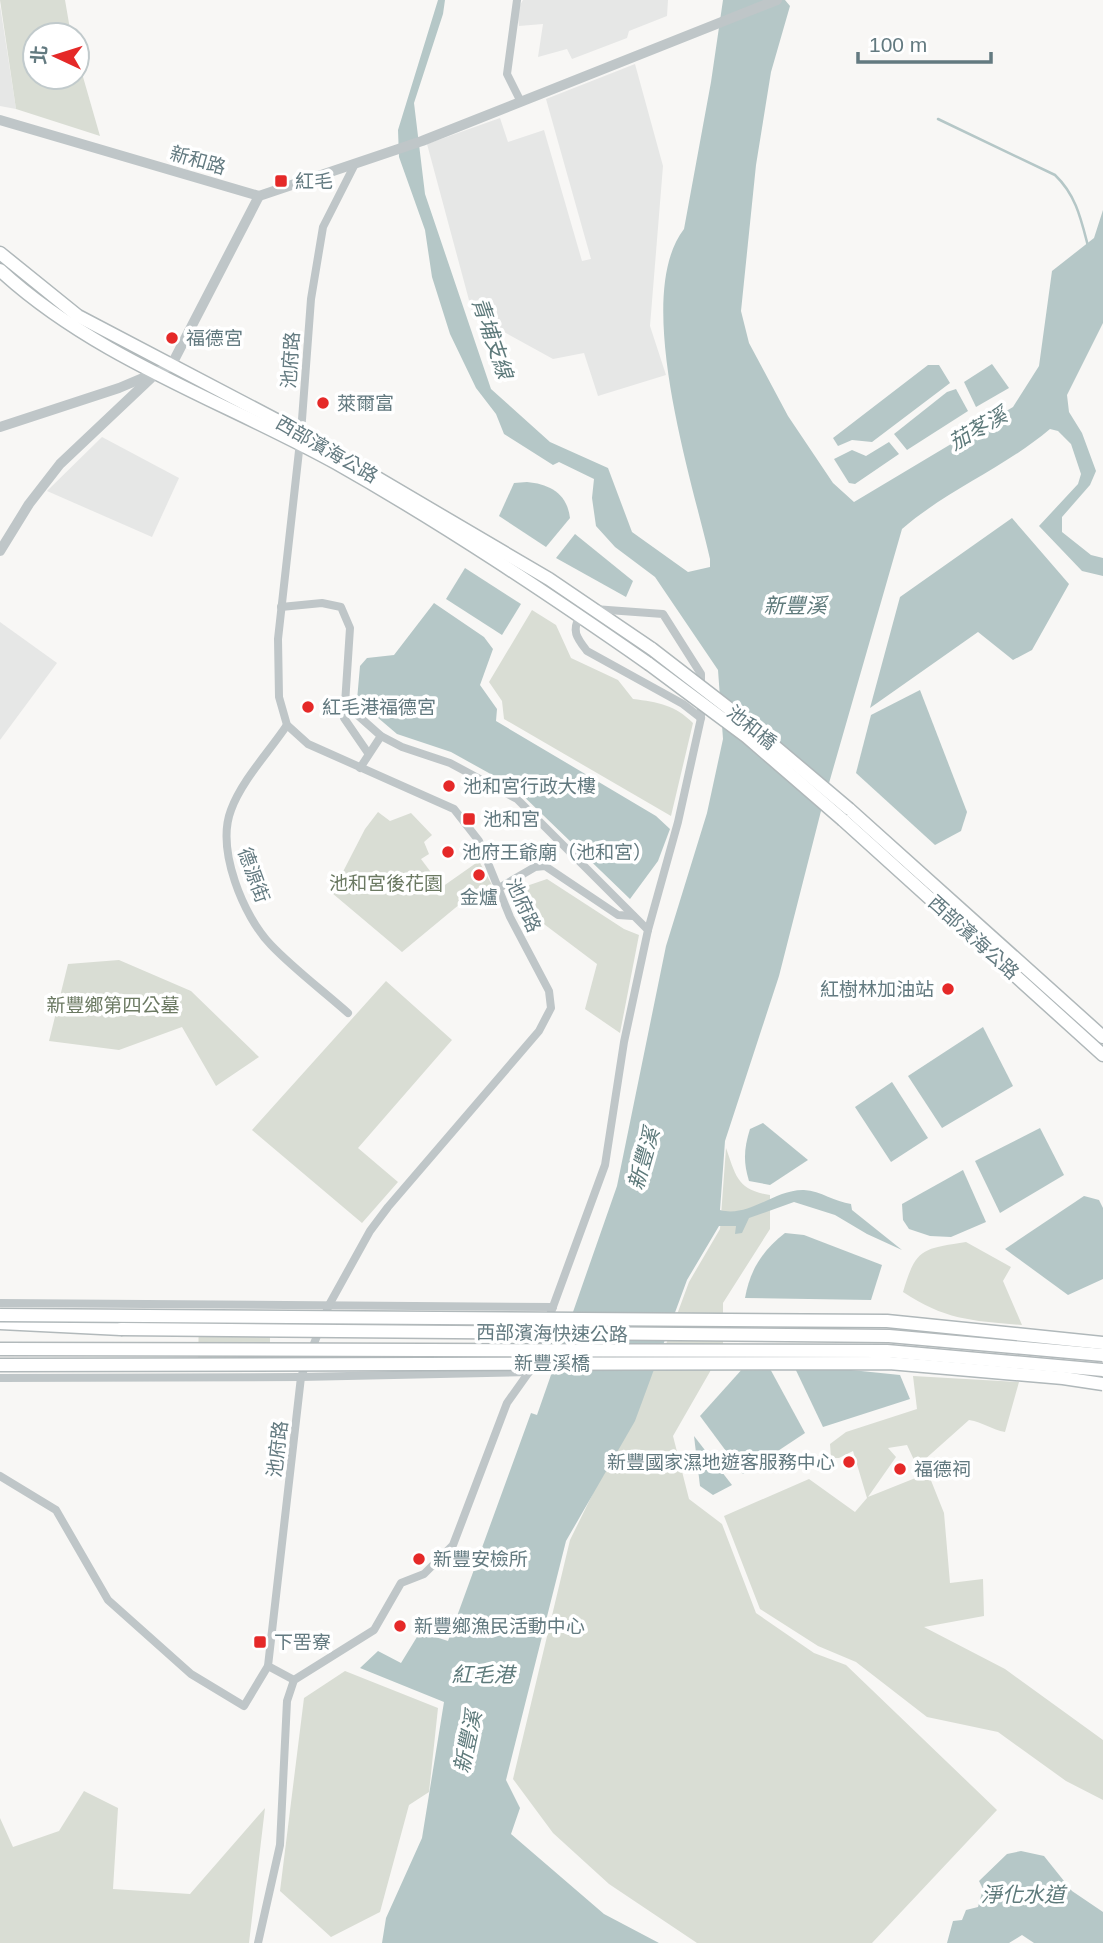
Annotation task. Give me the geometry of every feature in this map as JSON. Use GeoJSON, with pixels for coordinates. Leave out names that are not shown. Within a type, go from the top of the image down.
{"type":"FeatureCollection","features":[{"type":"Feature","properties":{"kind":"main road","name":"西部濱海公路"},"geometry":{"type":"LineString","coordinates":[[0,253],[78,316],[172,366],[549,579],[652,649]]}},
{"type":"Feature","properties":{"kind":"main road","name":"西部濱海公路"},"geometry":{"type":"LineString","coordinates":[[0,270],[77,328],[156,372],[300,439],[448,530],[649,664]]}},
{"type":"Feature","properties":{"kind":"main road","name":"池和橋"},"geometry":{"type":"LineString","coordinates":[[652,649],[740,716],[846,814]]}},
{"type":"Feature","properties":{"kind":"main road","name":"池和橋"},"geometry":{"type":"LineString","coordinates":[[649,664],[846,814]]}},
{"type":"Feature","properties":{"kind":"main road","name":"西部濱海公路"},"geometry":{"type":"LineString","coordinates":[[846,814],[1103,1037]]}},
{"type":"Feature","properties":{"kind":"main road","name":"西部濱海公路"},"geometry":{"type":"LineString","coordinates":[[846,814],[1103,1055]]}},
{"type":"Feature","properties":{"kind":"main road"},"geometry":{"type":"LineString","coordinates":[[0,1315],[887,1321],[1103,1343]]}},
{"type":"Feature","properties":{"kind":"main road"},"geometry":{"type":"LineString","coordinates":[[0,1323],[121,1329]]}},
{"type":"Feature","properties":{"kind":"main road","name":"西部濱海快速公路"},"geometry":{"type":"LineString","coordinates":[[0,1330],[889,1336],[1103,1355]]}},
{"type":"Feature","properties":{"kind":"main road","name":"西部濱海快速公路"},"geometry":{"type":"LineString","coordinates":[[0,1349],[887,1351],[1103,1370]]}},
{"type":"Feature","properties":{"kind":"main road","name":"新豐溪橋"},"geometry":{"type":"LineString","coordinates":[[0,1365],[889,1363],[1103,1384]]}},
{"type":"Feature","properties":{"kind":"street"},"geometry":{"type":"LineString","coordinates":[[517,0],[507,74],[521,102]]}},
{"type":"Feature","properties":{"kind":"street"},"geometry":{"type":"LineString","coordinates":[[0,427],[120,388],[172,366],[259,196],[422,141],[777,0]]}},
{"type":"Feature","properties":{"kind":"street","name":"新和路"},"geometry":{"type":"LineString","coordinates":[[0,120],[259,196]]}},
{"type":"Feature","properties":{"kind":"street","name":"池府路"},"geometry":{"type":"LineString","coordinates":[[268,1666],[301,1377],[329,1305],[370,1231],[540,1031],[551,1008],[549,991],[510,917],[479,841],[454,809],[419,791],[308,744],[287,725],[279,697],[281,607],[300,439],[311,299],[323,227],[354,166]]}},
{"type":"Feature","properties":{"kind":"street"},"geometry":{"type":"LineString","coordinates":[[0,549],[29,504],[60,464],[156,372]]}},
{"type":"Feature","properties":{"kind":"street"},"geometry":{"type":"LineString","coordinates":[[281,607],[330,604],[341,607],[350,628],[344,718],[368,753]]}},
{"type":"Feature","properties":{"kind":"street"},"geometry":{"type":"LineString","coordinates":[[258,1943],[280,1845],[287,1701],[294,1680],[374,1630],[401,1583],[424,1574],[453,1545],[507,1403],[528,1372],[605,1165],[624,1042],[648,930],[678,822],[701,718],[701,674],[663,614],[592,608]]}},
{"type":"Feature","properties":{"kind":"street"},"geometry":{"type":"LineString","coordinates":[[579,616],[574,625],[576,638],[587,650],[684,704],[701,718]]}},
{"type":"Feature","properties":{"kind":"street"},"geometry":{"type":"LineString","coordinates":[[684,704],[701,691]]}},
{"type":"Feature","properties":{"kind":"street"},"geometry":{"type":"LineString","coordinates":[[345,704],[381,736],[414,752],[450,763],[517,799],[579,858],[648,930]]}},
{"type":"Feature","properties":{"kind":"street","name":"德源街"},"geometry":{"type":"LineString","coordinates":[[287,725],[236,799],[230,813],[226,843],[229,861],[239,891],[270,944],[348,1013]]}},
{"type":"Feature","properties":{"kind":"street"},"geometry":{"type":"LineString","coordinates":[[360,768],[381,736]]}},
{"type":"Feature","properties":{"kind":"street"},"geometry":{"type":"LineString","coordinates":[[499,888],[535,867],[545,866],[618,915],[633,916]]}},
{"type":"Feature","properties":{"kind":"street"},"geometry":{"type":"LineString","coordinates":[[0,1303],[553,1307]]}},
{"type":"Feature","properties":{"kind":"street"},"geometry":{"type":"LineString","coordinates":[[495,1372],[496,1306]]}},
{"type":"Feature","properties":{"kind":"street"},"geometry":{"type":"LineString","coordinates":[[0,1378],[301,1377],[528,1372]]}},
{"type":"Feature","properties":{"kind":"street"},"geometry":{"type":"LineString","coordinates":[[0,1476],[56,1510],[108,1600],[191,1674],[244,1706],[268,1666],[294,1680]]}},
{"type":"Feature","properties":{"kind":"shaded area"},"geometry":{"type":"Polygon","coordinates":[[[523,0],[668,0],[667,16],[629,31],[627,38],[572,59],[567,49],[538,57],[543,24],[519,26],[517,10],[523,0]]]}},
{"type":"Feature","properties":{"kind":"shaded area"},"geometry":{"type":"Polygon","coordinates":[[[0,5],[16,109],[0,106],[0,5]]]}},
{"type":"Feature","properties":{"kind":"shaded area"},"geometry":{"type":"Polygon","coordinates":[[[635,64],[663,166],[650,326],[666,375],[598,396],[584,353],[553,359],[473,315],[427,144],[500,118],[508,142],[544,130],[582,261],[591,259],[546,99],[635,64]]]}},
{"type":"Feature","properties":{"kind":"shaded area"},"geometry":{"type":"Polygon","coordinates":[[[102,437],[179,478],[152,537],[47,491],[102,437]]]}},
{"type":"Feature","properties":{"kind":"shaded area"},"geometry":{"type":"Polygon","coordinates":[[[0,622],[57,663],[0,740],[0,622]]]}},
{"type":"Feature","properties":{"kind":"green space"},"geometry":{"type":"Polygon","coordinates":[[[0,0],[65,0],[69,21],[21,21],[21,91],[87,91],[100,136],[16,109],[0,0]]]}},
{"type":"Feature","properties":{"kind":"green space"},"geometry":{"type":"Polygon","coordinates":[[[532,610],[556,625],[571,658],[618,680],[633,699],[666,705],[693,723],[671,816],[504,719],[502,701],[489,682],[532,610]]]}},
{"type":"Feature","properties":{"kind":"green space","name":"池和宮後花園"},"geometry":{"type":"Polygon","coordinates":[[[378,812],[390,821],[411,813],[432,835],[424,842],[429,854],[421,859],[442,887],[479,861],[498,896],[481,906],[472,894],[402,952],[332,893],[365,829],[378,812]]]}},
{"type":"Feature","properties":{"kind":"green space"},"geometry":{"type":"Polygon","coordinates":[[[547,879],[624,929],[639,935],[620,1033],[585,1009],[597,964],[516,903],[509,892],[547,879]]]}},
{"type":"Feature","properties":{"kind":"green space","name":"新豐鄉第四公墓"},"geometry":{"type":"Polygon","coordinates":[[[119,960],[191,991],[259,1057],[216,1086],[182,1027],[119,1050],[49,1041],[68,964],[119,960]]]}},
{"type":"Feature","properties":{"kind":"green space"},"geometry":{"type":"Polygon","coordinates":[[[386,981],[452,1040],[358,1148],[398,1182],[362,1223],[252,1130],[386,981]]]}},
{"type":"Feature","properties":{"kind":"green space"},"geometry":{"type":"Polygon","coordinates":[[[726,1148],[739,1180],[759,1193],[770,1195],[770,1229],[723,1303],[723,1349],[673,1436],[689,1499],[722,1524],[756,1613],[814,1653],[846,1665],[997,1810],[872,1943],[697,1943],[609,1884],[553,1833],[513,1779],[570,1540],[665,1347],[689,1282],[720,1229],[726,1148]]]}},
{"type":"Feature","properties":{"kind":"green space"},"geometry":{"type":"Polygon","coordinates":[[[966,1242],[1011,1267],[1003,1281],[1022,1325],[960,1318],[932,1308],[903,1292],[912,1267],[923,1253],[930,1249],[966,1242]]]}},
{"type":"Feature","properties":{"kind":"green space"},"geometry":{"type":"Polygon","coordinates":[[[199,1311],[270,1311],[270,1368],[198,1368],[199,1311]]]}},
{"type":"Feature","properties":{"kind":"green space"},"geometry":{"type":"Polygon","coordinates":[[[913,1376],[1019,1382],[1005,1432],[969,1420],[923,1461],[914,1460],[907,1445],[888,1448],[896,1457],[868,1497],[928,1473],[944,1513],[950,1583],[983,1579],[984,1616],[924,1627],[1005,1669],[1103,1740],[1103,1800],[1066,1781],[998,1732],[927,1717],[856,1662],[818,1646],[760,1609],[724,1516],[809,1479],[855,1512],[867,1498],[853,1451],[839,1458],[831,1458],[830,1444],[846,1432],[917,1409],[913,1376]]]}},
{"type":"Feature","properties":{"kind":"green space"},"geometry":{"type":"Polygon","coordinates":[[[345,1671],[438,1708],[429,1792],[409,1805],[380,1912],[331,1937],[280,1891],[304,1698],[345,1671]]]}},
{"type":"Feature","properties":{"kind":"green space"},"geometry":{"type":"Polygon","coordinates":[[[84,1791],[118,1808],[113,1889],[190,1894],[265,1808],[249,1943],[0,1943],[0,1818],[13,1847],[59,1831],[84,1791]]]}},
{"type":"Feature","properties":{"kind":"water","name":"新豐溪"},"geometry":{"type":"Polygon","coordinates":[[[438,0],[445,0],[443,14],[414,103],[425,194],[491,389],[550,442],[608,468],[632,532],[688,572],[710,567],[710,559],[671,390],[665,342],[664,298],[669,259],[684,229],[723,0],[785,0],[790,6],[771,72],[756,165],[741,311],[749,343],[788,416],[833,483],[854,502],[1013,407],[1039,366],[1052,271],[1094,238],[1103,210],[1103,323],[1067,395],[1069,412],[1082,433],[1096,471],[1090,485],[1062,517],[1062,532],[1091,555],[1103,558],[1103,576],[1082,571],[1039,526],[1078,484],[1081,474],[1071,444],[1058,431],[1050,429],[1014,456],[938,502],[902,529],[821,811],[779,976],[725,1141],[720,1210],[741,1210],[793,1191],[810,1191],[851,1204],[852,1210],[902,1250],[835,1215],[794,1202],[749,1218],[742,1233],[735,1234],[736,1226],[719,1226],[687,1280],[635,1421],[566,1541],[506,1780],[520,1808],[511,1834],[604,1914],[659,1943],[382,1943],[386,1918],[422,1838],[444,1702],[360,1668],[378,1651],[401,1663],[420,1632],[448,1641],[531,1413],[537,1415],[617,1186],[666,946],[707,813],[723,739],[718,670],[655,577],[615,547],[596,526],[592,498],[594,479],[559,462],[553,465],[504,434],[496,414],[476,388],[450,334],[432,277],[425,230],[399,157],[398,130],[438,0]]]}},
{"type":"Feature","properties":{"kind":"water"},"geometry":{"type":"Polygon","coordinates":[[[992,364],[1009,388],[976,407],[964,382],[992,364]]]}},
{"type":"Feature","properties":{"kind":"water"},"geometry":{"type":"Polygon","coordinates":[[[928,365],[939,365],[950,383],[872,442],[852,440],[838,446],[833,438],[928,365]]]}},
{"type":"Feature","properties":{"kind":"water"},"geometry":{"type":"Polygon","coordinates":[[[956,389],[968,411],[907,450],[894,434],[947,392],[956,389]]]}},
{"type":"Feature","properties":{"kind":"water"},"geometry":{"type":"Polygon","coordinates":[[[889,442],[899,454],[855,484],[849,483],[834,459],[852,450],[866,456],[889,442]]]}},
{"type":"Feature","properties":{"kind":"water"},"geometry":{"type":"Polygon","coordinates":[[[527,482],[556,491],[568,509],[570,518],[546,547],[499,516],[514,483],[527,482]]]}},
{"type":"Feature","properties":{"kind":"water"},"geometry":{"type":"Polygon","coordinates":[[[1012,518],[1069,584],[1032,650],[1013,660],[978,632],[870,708],[900,597],[1012,518]]]}},
{"type":"Feature","properties":{"kind":"water"},"geometry":{"type":"Polygon","coordinates":[[[575,534],[633,581],[626,597],[556,558],[575,534]]]}},
{"type":"Feature","properties":{"kind":"water"},"geometry":{"type":"Polygon","coordinates":[[[465,568],[521,604],[502,635],[446,599],[465,568]]]}},
{"type":"Feature","properties":{"kind":"water"},"geometry":{"type":"Polygon","coordinates":[[[434,603],[484,637],[493,649],[480,685],[497,709],[496,721],[656,816],[670,829],[658,861],[630,899],[514,787],[451,752],[397,734],[357,700],[360,666],[367,658],[394,655],[434,603]]]}},
{"type":"Feature","properties":{"kind":"water"},"geometry":{"type":"Polygon","coordinates":[[[920,690],[967,812],[961,831],[935,845],[856,773],[871,715],[920,690]]]}},
{"type":"Feature","properties":{"kind":"water"},"geometry":{"type":"Polygon","coordinates":[[[983,1027],[1013,1086],[942,1128],[908,1076],[983,1027]]]}},
{"type":"Feature","properties":{"kind":"water"},"geometry":{"type":"Polygon","coordinates":[[[892,1082],[928,1138],[891,1162],[855,1107],[892,1082]]]}},
{"type":"Feature","properties":{"kind":"water"},"geometry":{"type":"Polygon","coordinates":[[[763,1123],[808,1160],[770,1185],[749,1181],[745,1161],[750,1129],[763,1123]]]}},
{"type":"Feature","properties":{"kind":"water"},"geometry":{"type":"Polygon","coordinates":[[[1040,1128],[1064,1175],[1000,1213],[975,1161],[1040,1128]]]}},
{"type":"Feature","properties":{"kind":"water"},"geometry":{"type":"Polygon","coordinates":[[[963,1170],[986,1222],[951,1237],[930,1236],[909,1229],[903,1220],[902,1204],[963,1170]]]}},
{"type":"Feature","properties":{"kind":"water"},"geometry":{"type":"Polygon","coordinates":[[[1084,1196],[1099,1200],[1103,1208],[1103,1279],[1068,1295],[1005,1249],[1084,1196]]]}},
{"type":"Feature","properties":{"kind":"water"},"geometry":{"type":"Polygon","coordinates":[[[785,1233],[804,1235],[882,1265],[871,1300],[745,1298],[758,1262],[785,1233]]]}},
{"type":"Feature","properties":{"kind":"water"},"geometry":{"type":"Polygon","coordinates":[[[753,1357],[768,1365],[805,1433],[743,1474],[700,1416],[753,1357]]]}},
{"type":"Feature","properties":{"kind":"water"},"geometry":{"type":"Polygon","coordinates":[[[793,1364],[900,1375],[910,1399],[823,1427],[793,1364]]]}},
{"type":"Feature","properties":{"kind":"water"},"geometry":{"type":"Polygon","coordinates":[[[694,1436],[732,1485],[713,1495],[700,1486],[694,1436]]]}},
{"type":"Feature","properties":{"kind":"water","name":"淨化水道"},"geometry":{"type":"Polygon","coordinates":[[[1021,1851],[1044,1856],[1072,1891],[1103,1912],[1103,1943],[1034,1943],[1022,1935],[1009,1943],[947,1943],[953,1921],[962,1920],[966,1910],[978,1907],[983,1889],[979,1881],[1007,1854],[1021,1851]]]}},
{"type":"Feature","properties":{"kind":"waterway"},"geometry":{"type":"LineString","coordinates":[[938,119],[1055,175],[1073,199],[1088,246]]}},
{"type":"Feature","properties":{"kind":"place","name":"紅毛"},"geometry":{"type":"Point","coordinates":[281,181]}},
{"type":"Feature","properties":{"kind":"place","name":"福德宮"},"geometry":{"type":"Point","coordinates":[172,338]}},
{"type":"Feature","properties":{"kind":"place","name":"萊爾富"},"geometry":{"type":"Point","coordinates":[323,403]}},
{"type":"Feature","properties":{"kind":"place","name":"紅毛港福德宮"},"geometry":{"type":"Point","coordinates":[308,707]}},
{"type":"Feature","properties":{"kind":"place","name":"池和宮行政大樓"},"geometry":{"type":"Point","coordinates":[449,786]}},
{"type":"Feature","properties":{"kind":"place","name":"池和宮"},"geometry":{"type":"Point","coordinates":[469,819]}},
{"type":"Feature","properties":{"kind":"place","name":"池府王爺廟（池和宮）"},"geometry":{"type":"Point","coordinates":[448,852]}},
{"type":"Feature","properties":{"kind":"place","name":"金爐"},"geometry":{"type":"Point","coordinates":[479,875]}},
{"type":"Feature","properties":{"kind":"place","name":"紅樹林加油站"},"geometry":{"type":"Point","coordinates":[948,989]}},
{"type":"Feature","properties":{"kind":"place","name":"新豐國家濕地遊客服務中心"},"geometry":{"type":"Point","coordinates":[849,1462]}},
{"type":"Feature","properties":{"kind":"place","name":"福德祠"},"geometry":{"type":"Point","coordinates":[900,1469]}},
{"type":"Feature","properties":{"kind":"place","name":"新豐安檢所"},"geometry":{"type":"Point","coordinates":[419,1559]}},
{"type":"Feature","properties":{"kind":"place","name":"新豐鄉漁民活動中心"},"geometry":{"type":"Point","coordinates":[400,1626]}},
{"type":"Feature","properties":{"kind":"place","name":"下罟寮"},"geometry":{"type":"Point","coordinates":[260,1642]}},
{"type":"Feature","properties":{"kind":"water label","name":"青埔支線"},"geometry":{"type":"Point","coordinates":[492,338]}},
{"type":"Feature","properties":{"kind":"water label","name":"茄苳溪"},"geometry":{"type":"Point","coordinates":[978,429]}},
{"type":"Feature","properties":{"kind":"water label","name":"紅毛港"},"geometry":{"type":"Point","coordinates":[483,1675]}}]}
